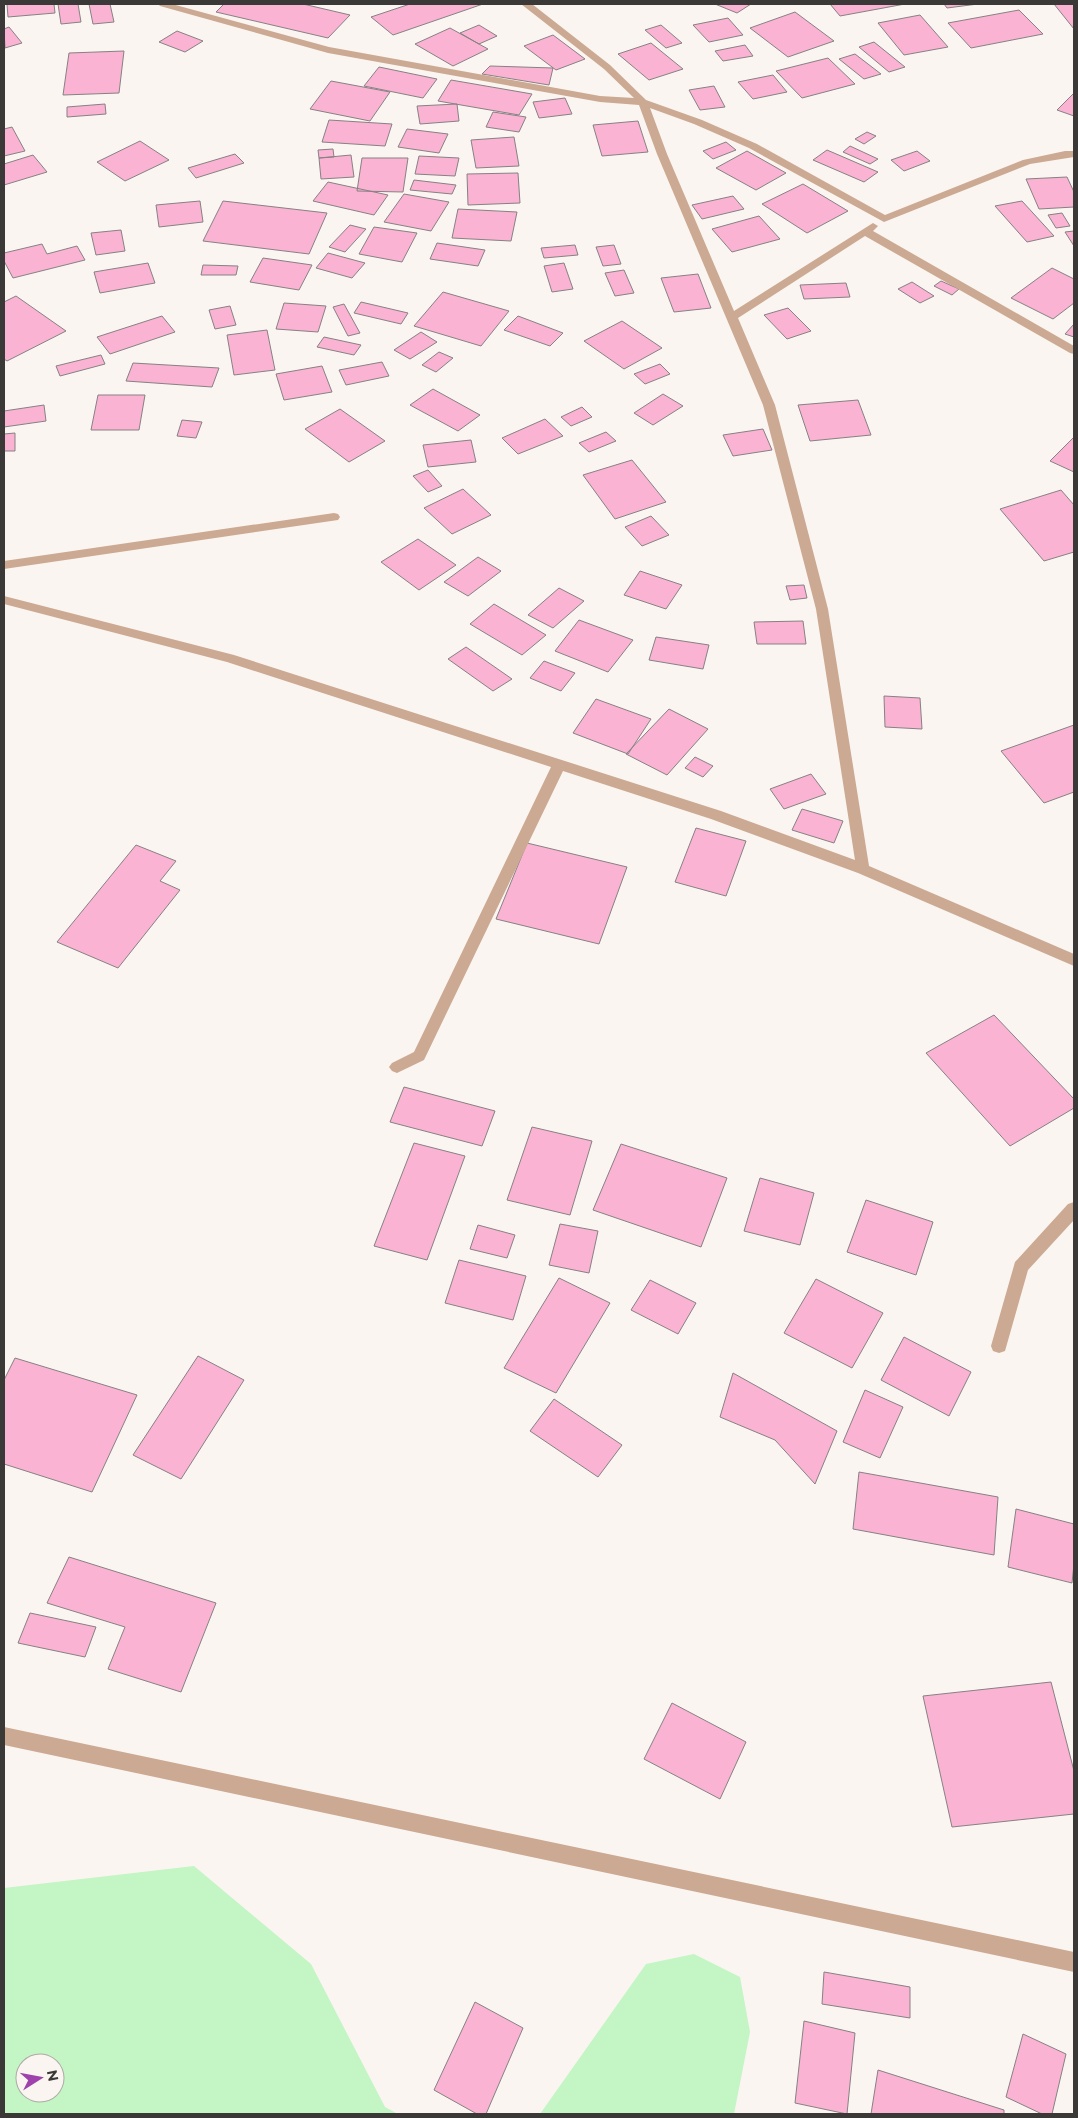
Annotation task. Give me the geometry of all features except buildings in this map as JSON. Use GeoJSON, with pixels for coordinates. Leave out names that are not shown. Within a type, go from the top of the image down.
{"type":"FeatureCollection","features":[{"type":"Feature","properties":{"kind":"street"},"geometry":{"type":"LineString","coordinates":[[163,4],[328,50],[600,100],[642,102],[698,122],[753,146],[884,219]]}},
{"type":"Feature","properties":{"kind":"street"},"geometry":{"type":"LineString","coordinates":[[526,4],[607,67],[642,102],[662,154],[769,405],[822,609],[862,869]]}},
{"type":"Feature","properties":{"kind":"street"},"geometry":{"type":"LineString","coordinates":[[732,317],[884,219],[1027,162],[1065,154],[1074,154]]}},
{"type":"Feature","properties":{"kind":"street"},"geometry":{"type":"LineString","coordinates":[[865,231],[1074,351]]}},
{"type":"Feature","properties":{"kind":"street"},"geometry":{"type":"LineString","coordinates":[[4,565],[334,517]]}},
{"type":"Feature","properties":{"kind":"street"},"geometry":{"type":"LineString","coordinates":[[4,600],[230,658],[716,815],[862,869],[1074,960]]}},
{"type":"Feature","properties":{"kind":"street"},"geometry":{"type":"LineString","coordinates":[[397,1067],[420,1056],[559,764]]}},
{"type":"Feature","properties":{"kind":"street"},"geometry":{"type":"LineString","coordinates":[[999,1346],[1020,1267],[1074,1209]]}},
{"type":"Feature","properties":{"kind":"street"},"geometry":{"type":"LineString","coordinates":[[4,1736],[1074,1962]]}},
{"type":"Feature","properties":{"kind":"green space"},"geometry":{"type":"Polygon","coordinates":[[[194,1866],[311,1964],[385,2107],[398,2114],[4,2114],[4,1888],[194,1866]]]}},
{"type":"Feature","properties":{"kind":"green space"},"geometry":{"type":"Polygon","coordinates":[[[694,1954],[740,1977],[750,2032],[734,2114],[540,2114],[646,1964],[694,1954]]]}}]}
